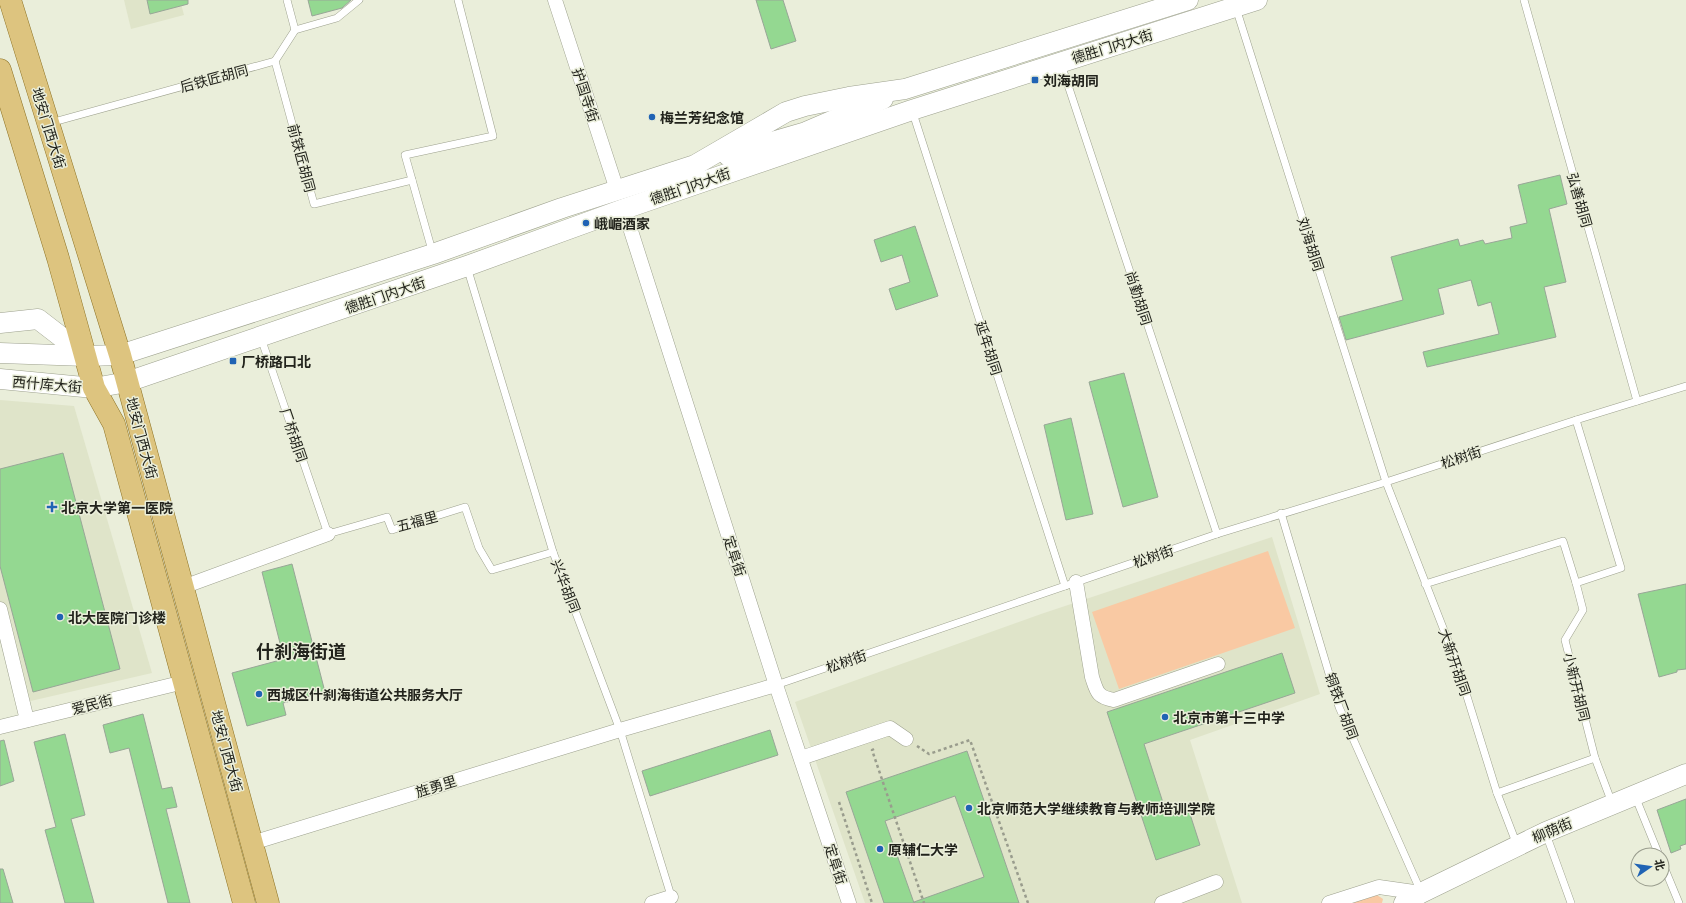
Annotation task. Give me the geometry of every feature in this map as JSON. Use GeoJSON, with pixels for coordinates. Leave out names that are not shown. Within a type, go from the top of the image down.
{"type":"FeatureCollection","features":[{"type":"Feature","properties":{"kind":"main road","name":"地安门西大街"},"geometry":{"type":"LineString","coordinates":[[10,0],[120,355],[268,903]]}},
{"type":"Feature","properties":{"kind":"main road","name":"德胜门内大街"},"geometry":{"type":"LineString","coordinates":[[127,382],[467,266],[624,209],[698,174],[786,112],[805,106],[849,97],[905,89],[1188,0]]}},
{"type":"Feature","properties":{"kind":"main road","name":"德胜门内大街"},"geometry":{"type":"LineString","coordinates":[[86,356],[120,355],[434,254],[617,190],[698,174],[912,110],[1061,62],[1234,3],[1257,0]]}},
{"type":"Feature","properties":{"kind":"main road","name":"地安门西大街"},"geometry":{"type":"LineString","coordinates":[[0,70],[58,258],[94,388],[114,424],[244,903]]}},
{"type":"Feature","properties":{"kind":"main road"},"geometry":{"type":"LineString","coordinates":[[617,190],[624,209]]}},
{"type":"Feature","properties":{"kind":"main road"},"geometry":{"type":"LineString","coordinates":[[562,208],[569,229]]}},
{"type":"Feature","properties":{"kind":"main road"},"geometry":{"type":"LineString","coordinates":[[0,323],[38,319],[86,356]]}},
{"type":"Feature","properties":{"kind":"main road","name":"西什库大街"},"geometry":{"type":"LineString","coordinates":[[0,353],[86,356]]}},
{"type":"Feature","properties":{"kind":"main road","name":"西什库大街"},"geometry":{"type":"LineString","coordinates":[[0,379],[94,388],[127,382]]}},
{"type":"Feature","properties":{"kind":"main road","name":"柳荫街"},"geometry":{"type":"LineString","coordinates":[[1404,903],[1421,892],[1517,845],[1686,774]]}},
{"type":"Feature","properties":{"kind":"street","name":"护国寺街"},"geometry":{"type":"LineString","coordinates":[[555,0],[617,190]]}},
{"type":"Feature","properties":{"kind":"street","name":"定阜街"},"geometry":{"type":"LineString","coordinates":[[624,209],[776,685],[849,903]]}},
{"type":"Feature","properties":{"kind":"street","name":"五福里"},"geometry":{"type":"LineString","coordinates":[[183,586],[328,534]]}},
{"type":"Feature","properties":{"kind":"street"},"geometry":{"type":"LineString","coordinates":[[1070,584],[1092,678],[1097,692],[1104,698],[1114,700],[1218,664]]}},
{"type":"Feature","properties":{"kind":"street"},"geometry":{"type":"LineString","coordinates":[[0,609],[26,720]]}},
{"type":"Feature","properties":{"kind":"street","name":"爱民街"},"geometry":{"type":"LineString","coordinates":[[0,727],[184,682]]}},
{"type":"Feature","properties":{"kind":"street","name":"松树街"},"geometry":{"type":"LineString","coordinates":[[620,730],[776,685]]}},
{"type":"Feature","properties":{"kind":"street"},"geometry":{"type":"LineString","coordinates":[[801,758],[890,728],[906,739]]}},
{"type":"Feature","properties":{"kind":"street","name":"旌勇里"},"geometry":{"type":"LineString","coordinates":[[252,843],[620,730]]}},
{"type":"Feature","properties":{"kind":"street"},"geometry":{"type":"LineString","coordinates":[[1162,903],[1216,882]]}},
{"type":"Feature","properties":{"kind":"street"},"geometry":{"type":"LineString","coordinates":[[1328,903],[1379,887],[1421,892]]}},
{"type":"Feature","properties":{"kind":"street"},"geometry":{"type":"LineString","coordinates":[[652,903],[672,900]]}},
{"type":"Feature","properties":{"kind":"lane"},"geometry":{"type":"LineString","coordinates":[[288,0],[295,30]]}},
{"type":"Feature","properties":{"kind":"lane"},"geometry":{"type":"LineString","coordinates":[[275,61],[295,30],[337,18],[359,0]]}},
{"type":"Feature","properties":{"kind":"lane"},"geometry":{"type":"LineString","coordinates":[[434,254],[405,155],[493,136],[458,0]]}},
{"type":"Feature","properties":{"kind":"lane","name":"弘善胡同"},"geometry":{"type":"LineString","coordinates":[[1524,0],[1637,401]]}},
{"type":"Feature","properties":{"kind":"lane","name":"刘海胡同"},"geometry":{"type":"LineString","coordinates":[[1234,3],[1386,482]]}},
{"type":"Feature","properties":{"kind":"lane","name":"后铁匠胡同"},"geometry":{"type":"LineString","coordinates":[[48,124],[275,61]]}},
{"type":"Feature","properties":{"kind":"lane","name":"前铁匠胡同"},"geometry":{"type":"LineString","coordinates":[[275,61],[314,204],[412,180]]}},
{"type":"Feature","properties":{"kind":"lane","name":"尚勤胡同"},"geometry":{"type":"LineString","coordinates":[[1061,62],[1217,534]]}},
{"type":"Feature","properties":{"kind":"lane","name":"延年胡同"},"geometry":{"type":"LineString","coordinates":[[912,110],[1070,584]]}},
{"type":"Feature","properties":{"kind":"lane","name":"兴华胡同"},"geometry":{"type":"LineString","coordinates":[[467,266],[553,552],[620,730],[672,900]]}},
{"type":"Feature","properties":{"kind":"lane","name":"厂桥胡同"},"geometry":{"type":"LineString","coordinates":[[261,337],[328,534]]}},
{"type":"Feature","properties":{"kind":"lane","name":"松树街"},"geometry":{"type":"LineString","coordinates":[[776,685],[1217,534],[1386,482],[1686,386]]}},
{"type":"Feature","properties":{"kind":"lane"},"geometry":{"type":"LineString","coordinates":[[1576,420],[1621,568],[1576,583]]}},
{"type":"Feature","properties":{"kind":"lane","name":"大新开胡同"},"geometry":{"type":"LineString","coordinates":[[1386,482],[1456,661],[1497,793],[1517,845]]}},
{"type":"Feature","properties":{"kind":"lane","name":"五福里"},"geometry":{"type":"LineString","coordinates":[[328,534],[387,516],[392,530],[465,507],[479,548],[492,570],[553,552]]}},
{"type":"Feature","properties":{"kind":"lane","name":"铜铁厂胡同"},"geometry":{"type":"LineString","coordinates":[[1281,514],[1339,707],[1421,892]]}},
{"type":"Feature","properties":{"kind":"lane","name":"小新开胡同"},"geometry":{"type":"LineString","coordinates":[[1425,584],[1563,541],[1583,610],[1565,640],[1595,758],[1613,804]]}},
{"type":"Feature","properties":{"kind":"lane"},"geometry":{"type":"LineString","coordinates":[[1497,793],[1595,758]]}},
{"type":"Feature","properties":{"kind":"lane"},"geometry":{"type":"LineString","coordinates":[[1635,795],[1656,847]]}},
{"type":"Feature","properties":{"kind":"lane"},"geometry":{"type":"LineString","coordinates":[[1546,832],[1571,903]]}},
{"type":"Feature","properties":{"kind":"lane"},"geometry":{"type":"LineString","coordinates":[[1670,881],[1679,903]]}},
{"type":"Feature","properties":{"kind":"path"},"geometry":{"type":"LineString","coordinates":[[906,739],[929,754],[970,740],[1028,903]]}},
{"type":"Feature","properties":{"kind":"path"},"geometry":{"type":"LineString","coordinates":[[878,748],[872,750],[924,903]]}},
{"type":"Feature","properties":{"kind":"path"},"geometry":{"type":"LineString","coordinates":[[839,802],[872,903]]}},
{"type":"Feature","properties":{"kind":"shaded area"},"geometry":{"type":"Polygon","coordinates":[[[124,0],[180,0],[184,15],[131,29],[124,0]]]}},
{"type":"Feature","properties":{"kind":"shaded area","name":"北京大学第一医院"},"geometry":{"type":"Polygon","coordinates":[[[0,400],[74,406],[152,673],[22,703],[0,609],[0,400]]]}},
{"type":"Feature","properties":{"kind":"shaded area"},"geometry":{"type":"Polygon","coordinates":[[[1272,537],[1320,694],[1190,740],[1242,903],[865,903],[795,702],[1041,614],[1272,537]]]}},
{"type":"Feature","properties":{"kind":"shaded area"},"geometry":{"type":"Polygon","coordinates":[[[1268,551],[1295,628],[1119,689],[1092,612],[1268,551]]]}},
{"type":"Feature","properties":{"kind":"shaded area"},"geometry":{"type":"Polygon","coordinates":[[[1377,895],[1383,899],[1382,903],[1341,903],[1377,895]]]}},
{"type":"Feature","properties":{"kind":"building"},"geometry":{"type":"Polygon","coordinates":[[[147,0],[188,0],[188,4],[150,14],[147,0]]]}},
{"type":"Feature","properties":{"kind":"building"},"geometry":{"type":"Polygon","coordinates":[[[308,0],[351,0],[342,8],[312,16],[308,0]]]}},
{"type":"Feature","properties":{"kind":"building"},"geometry":{"type":"Polygon","coordinates":[[[756,0],[783,0],[796,41],[771,49],[756,0]]]}},
{"type":"Feature","properties":{"kind":"building"},"geometry":{"type":"Polygon","coordinates":[[[1560,175],[1567,204],[1549,209],[1566,282],[1544,287],[1556,337],[1427,367],[1423,352],[1499,334],[1491,302],[1478,306],[1471,280],[1438,289],[1444,314],[1346,340],[1339,317],[1403,300],[1391,257],[1458,239],[1460,246],[1483,240],[1485,244],[1512,238],[1510,227],[1527,223],[1518,185],[1560,175]]]}},
{"type":"Feature","properties":{"kind":"building"},"geometry":{"type":"Polygon","coordinates":[[[915,226],[938,296],[896,310],[889,289],[910,282],[902,255],[881,262],[874,240],[915,226]]]}},
{"type":"Feature","properties":{"kind":"building"},"geometry":{"type":"Polygon","coordinates":[[[1124,373],[1158,497],[1123,507],[1089,382],[1124,373]]]}},
{"type":"Feature","properties":{"kind":"building"},"geometry":{"type":"Polygon","coordinates":[[[1071,418],[1093,514],[1066,520],[1044,425],[1071,418]]]}},
{"type":"Feature","properties":{"kind":"building","name":"北大医院门诊楼"},"geometry":{"type":"Polygon","coordinates":[[[63,453],[120,669],[33,692],[0,566],[0,469],[63,453]]]}},
{"type":"Feature","properties":{"kind":"building"},"geometry":{"type":"Polygon","coordinates":[[[292,564],[325,692],[283,703],[286,715],[247,726],[232,673],[284,659],[262,572],[292,564]]]}},
{"type":"Feature","properties":{"kind":"building"},"geometry":{"type":"Polygon","coordinates":[[[1686,584],[1686,669],[1677,670],[1677,672],[1659,677],[1638,594],[1686,584]]]}},
{"type":"Feature","properties":{"kind":"building"},"geometry":{"type":"Polygon","coordinates":[[[1282,653],[1295,693],[1144,744],[1167,815],[1188,808],[1200,845],[1156,860],[1107,712],[1282,653]]]}},
{"type":"Feature","properties":{"kind":"building"},"geometry":{"type":"Polygon","coordinates":[[[143,714],[162,789],[172,787],[177,807],[166,809],[190,903],[168,903],[129,748],[110,753],[103,725],[143,714]]]}},
{"type":"Feature","properties":{"kind":"building"},"geometry":{"type":"Polygon","coordinates":[[[770,730],[778,755],[650,796],[642,771],[770,730]]]}},
{"type":"Feature","properties":{"kind":"building"},"geometry":{"type":"Polygon","coordinates":[[[65,734],[85,815],[71,819],[94,903],[65,903],[45,830],[56,827],[34,742],[65,734]]]}},
{"type":"Feature","properties":{"kind":"building"},"geometry":{"type":"Polygon","coordinates":[[[4,740],[14,781],[0,786],[0,741],[4,740]]]}},
{"type":"Feature","properties":{"kind":"building","name":"原辅仁大学"},"geometry":{"type":"Polygon","coordinates":[[[967,751],[1019,903],[914,902],[984,877],[955,796],[885,821],[914,903],[884,903],[846,792],[967,751]]]}},
{"type":"Feature","properties":{"kind":"building"},"geometry":{"type":"Polygon","coordinates":[[[1686,799],[1686,844],[1680,846],[1681,849],[1671,853],[1657,810],[1686,799]]]}},
{"type":"Feature","properties":{"kind":"building"},"geometry":{"type":"Polygon","coordinates":[[[0,869],[3,869],[13,903],[0,903],[0,869]]]}},
{"type":"Feature","properties":{"kind":"place","name":"刘海胡同"},"geometry":{"type":"Point","coordinates":[1035,80]}},
{"type":"Feature","properties":{"kind":"place","name":"梅兰芳纪念馆"},"geometry":{"type":"Point","coordinates":[652,117]}},
{"type":"Feature","properties":{"kind":"place","name":"峨嵋酒家"},"geometry":{"type":"Point","coordinates":[586,223]}},
{"type":"Feature","properties":{"kind":"place","name":"厂桥路口北"},"geometry":{"type":"Point","coordinates":[233,361]}},
{"type":"Feature","properties":{"kind":"place","name":"北京大学第一医院"},"geometry":{"type":"Point","coordinates":[52,507]}},
{"type":"Feature","properties":{"kind":"place","name":"北大医院门诊楼"},"geometry":{"type":"Point","coordinates":[60,617]}},
{"type":"Feature","properties":{"kind":"place","name":"西城区什刹海街道公共服务大厅"},"geometry":{"type":"Point","coordinates":[259,694]}},
{"type":"Feature","properties":{"kind":"place","name":"北京市第十三中学"},"geometry":{"type":"Point","coordinates":[1165,717]}},
{"type":"Feature","properties":{"kind":"place","name":"北京师范大学继续教育与教师培训学院"},"geometry":{"type":"Point","coordinates":[969,808]}},
{"type":"Feature","properties":{"kind":"place","name":"原辅仁大学"},"geometry":{"type":"Point","coordinates":[880,849]}},
{"type":"Feature","properties":{"kind":"district","name":"什刹海街道"},"geometry":{"type":"Point","coordinates":[301,651]}}]}
